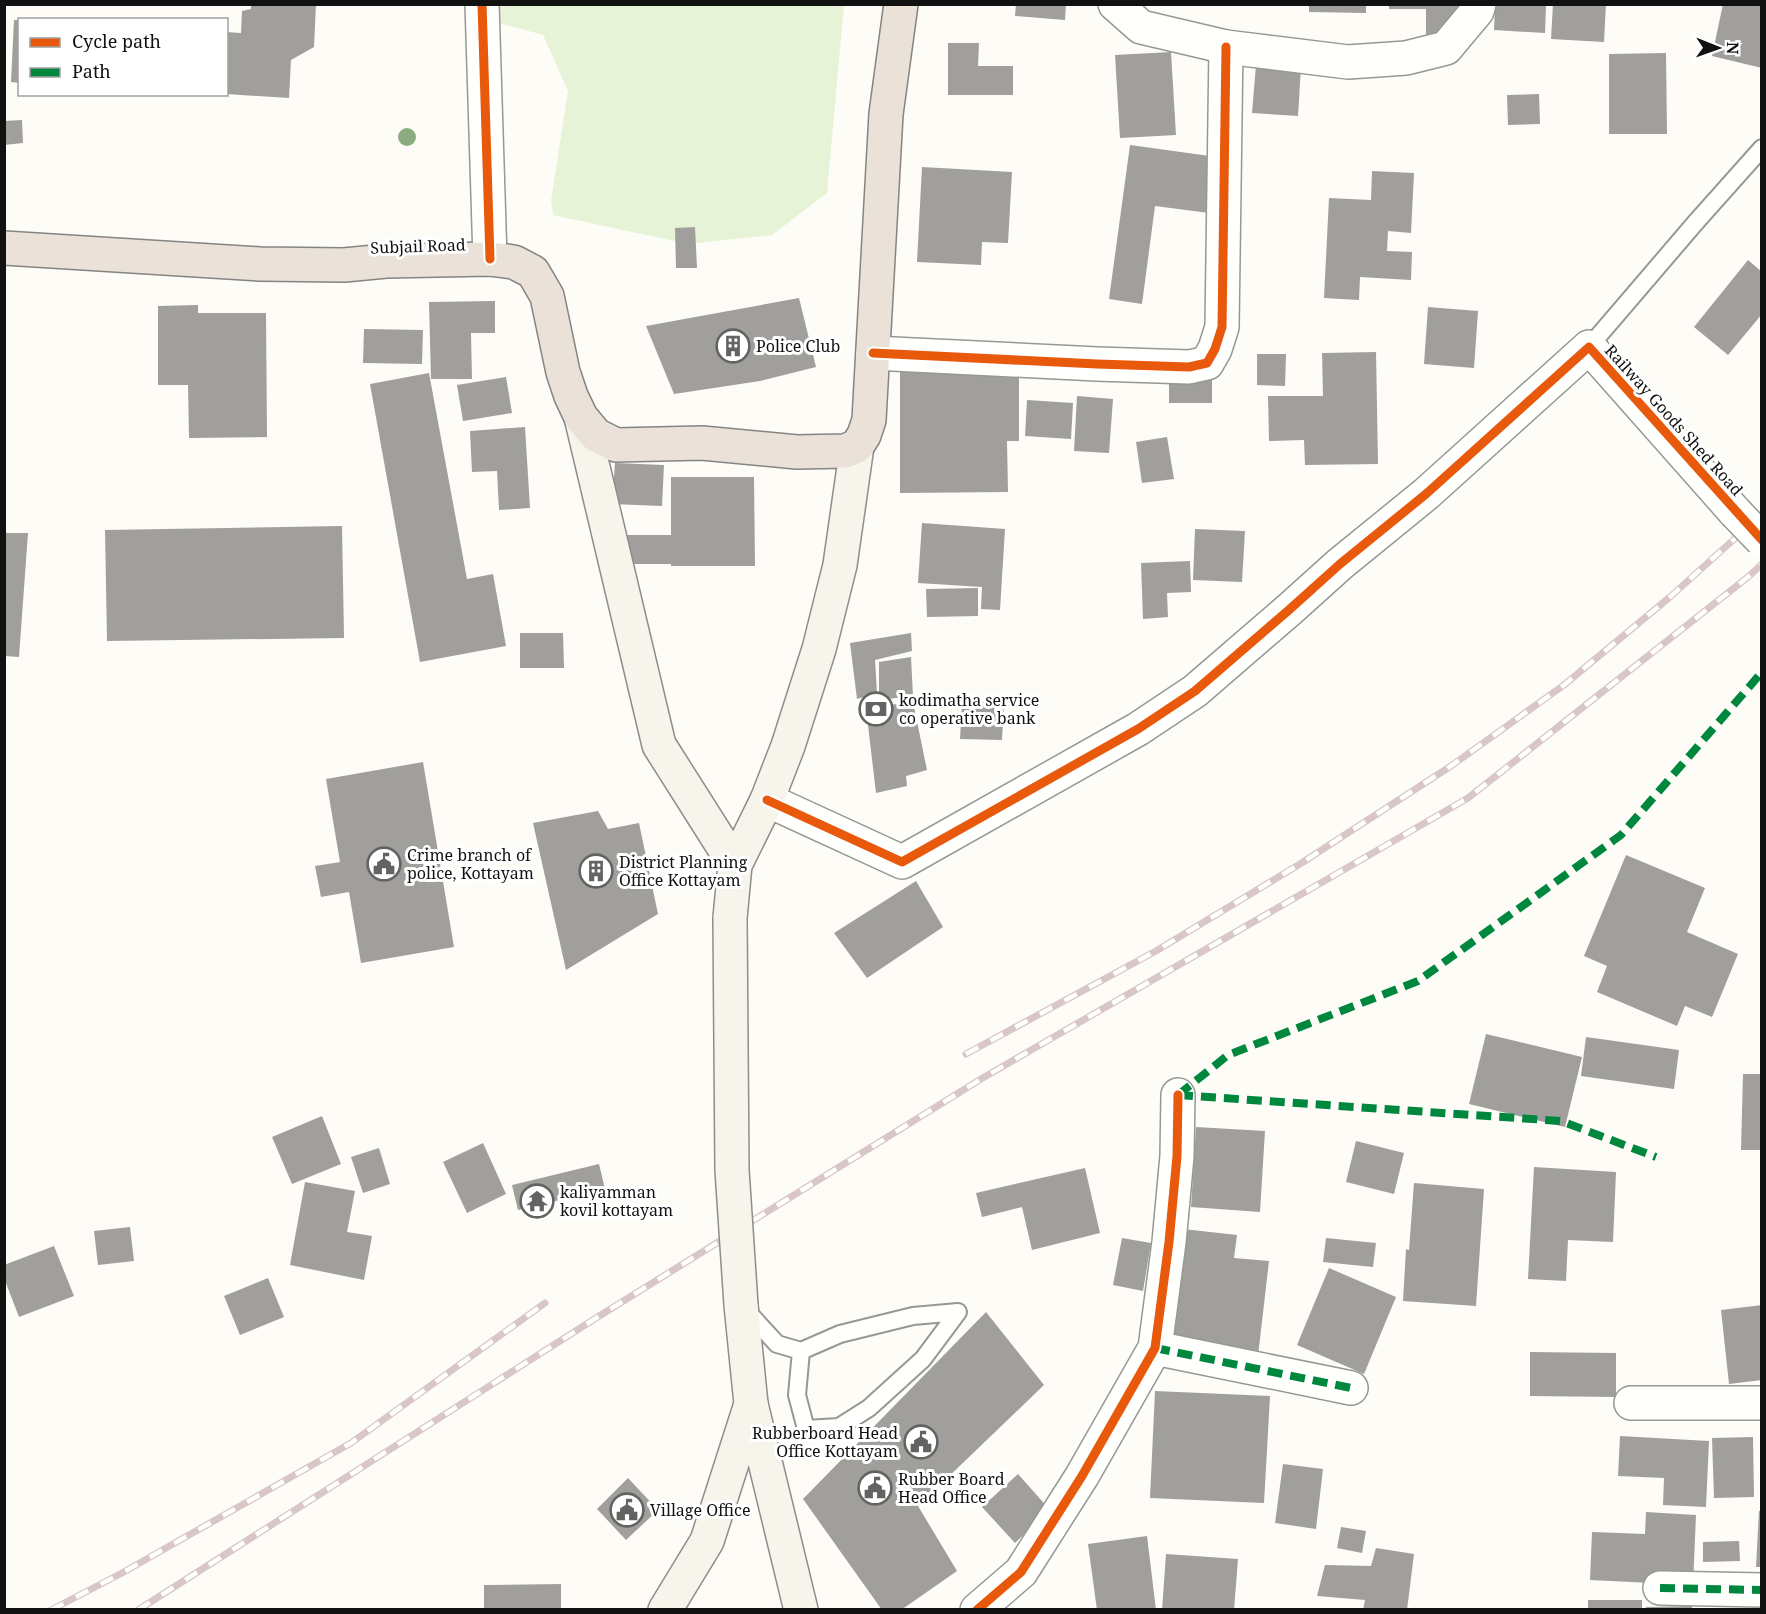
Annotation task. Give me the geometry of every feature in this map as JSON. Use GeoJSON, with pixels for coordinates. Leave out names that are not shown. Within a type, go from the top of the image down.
{"type":"FeatureCollection","features":[{"type":"Feature","properties":{"kind":"highway"},"geometry":{"type":"LineString","coordinates":[[857,446],[869,420],[886,114],[901,4]]}},
{"type":"Feature","properties":{"kind":"highway","name":"Subjail Road"},"geometry":{"type":"LineString","coordinates":[[4,248],[260,264],[344,265],[386,261],[490,259],[514,262],[533,272],[547,296],[563,372],[571,396],[581,417],[596,435],[616,445],[702,443],[797,452],[845,451],[857,446]]}},
{"type":"Feature","properties":{"kind":"main road"},"geometry":{"type":"LineString","coordinates":[[581,417],[659,745],[735,866]]}},
{"type":"Feature","properties":{"kind":"main road"},"geometry":{"type":"LineString","coordinates":[[801,1610],[751,1404],[741,1305],[732,1170],[730,918],[735,866],[767,800],[788,746],[819,649],[840,566],[857,446]]}},
{"type":"Feature","properties":{"kind":"main road"},"geometry":{"type":"LineString","coordinates":[[665,1610],[707,1541],[751,1404]]}},
{"type":"Feature","properties":{"kind":"street"},"geometry":{"type":"LineString","coordinates":[[482,4],[490,259]]}},
{"type":"Feature","properties":{"kind":"street"},"geometry":{"type":"LineString","coordinates":[[1115,4],[1141,27],[1226,47],[1348,63],[1406,58],[1446,48],[1478,11],[1479,4]]}},
{"type":"Feature","properties":{"kind":"street"},"geometry":{"type":"LineString","coordinates":[[873,353],[1189,367],[1207,363],[1215,349],[1222,327],[1226,47]]}},
{"type":"Feature","properties":{"kind":"street"},"geometry":{"type":"LineString","coordinates":[[767,800],[902,862],[1138,729],[1194,691],[1340,564],[1426,494],[1589,347]]}},
{"type":"Feature","properties":{"kind":"street","name":"Railway Goods Shed Road"},"geometry":{"type":"LineString","coordinates":[[1589,347],[1761,540]]}},
{"type":"Feature","properties":{"kind":"street"},"geometry":{"type":"LineString","coordinates":[[977,1610],[1021,1572],[1082,1476],[1155,1348],[1177,1156],[1178,1095]]}},
{"type":"Feature","properties":{"kind":"street"},"geometry":{"type":"LineString","coordinates":[[1155,1348],[1351,1388]]}},
{"type":"Feature","properties":{"kind":"street"},"geometry":{"type":"LineString","coordinates":[[1631,1403],[1761,1403]]}},
{"type":"Feature","properties":{"kind":"street"},"geometry":{"type":"LineString","coordinates":[[1660,1588],[1761,1590]]}},
{"type":"Feature","properties":{"kind":"lane"},"geometry":{"type":"LineString","coordinates":[[1589,347],[1761,148]]}},
{"type":"Feature","properties":{"kind":"lane"},"geometry":{"type":"LineString","coordinates":[[741,1305],[777,1344],[801,1351],[840,1334],[913,1316],[958,1312],[923,1359],[869,1408],[839,1427],[806,1429],[796,1395],[801,1351]]}},
{"type":"Feature","properties":{"kind":"green space"},"geometry":{"type":"Polygon","coordinates":[[[474,5],[844,5],[827,193],[772,235],[688,244],[553,215],[551,201],[568,91],[543,35],[474,16],[474,5]]]}},
{"type":"Feature","properties":{"kind":"building"},"geometry":{"type":"Polygon","coordinates":[[[251,4],[316,4],[314,47],[291,60],[289,98],[228,94],[228,32],[241,33],[242,11],[251,9],[251,4]]]}},
{"type":"Feature","properties":{"kind":"building"},"geometry":{"type":"Polygon","coordinates":[[[1016,4],[1066,4],[1065,20],[1015,16],[1016,4]]]}},
{"type":"Feature","properties":{"kind":"building"},"geometry":{"type":"Polygon","coordinates":[[[1309,4],[1366,4],[1366,13],[1309,12],[1309,4]]]}},
{"type":"Feature","properties":{"kind":"building"},"geometry":{"type":"Polygon","coordinates":[[[1389,4],[1459,4],[1459,43],[1426,43],[1426,9],[1389,9],[1389,4]]]}},
{"type":"Feature","properties":{"kind":"building"},"geometry":{"type":"Polygon","coordinates":[[[1495,4],[1546,4],[1545,33],[1494,30],[1495,4]]]}},
{"type":"Feature","properties":{"kind":"building"},"geometry":{"type":"Polygon","coordinates":[[[1553,4],[1606,4],[1604,42],[1551,39],[1553,4]]]}},
{"type":"Feature","properties":{"kind":"building"},"geometry":{"type":"Polygon","coordinates":[[[1723,4],[1762,4],[1762,68],[1712,56],[1723,4]]]}},
{"type":"Feature","properties":{"kind":"building"},"geometry":{"type":"Polygon","coordinates":[[[14,20],[18,20],[18,83],[11,82],[14,20]]]}},
{"type":"Feature","properties":{"kind":"building"},"geometry":{"type":"Polygon","coordinates":[[[948,43],[979,43],[978,66],[1013,66],[1013,95],[948,95],[948,43]]]}},
{"type":"Feature","properties":{"kind":"building"},"geometry":{"type":"Polygon","coordinates":[[[1171,52],[1176,135],[1120,138],[1115,55],[1171,52]]]}},
{"type":"Feature","properties":{"kind":"building"},"geometry":{"type":"Polygon","coordinates":[[[1666,53],[1667,134],[1609,134],[1609,54],[1666,53]]]}},
{"type":"Feature","properties":{"kind":"building"},"geometry":{"type":"Polygon","coordinates":[[[1256,65],[1301,67],[1298,116],[1252,113],[1256,65]]]}},
{"type":"Feature","properties":{"kind":"building"},"geometry":{"type":"Polygon","coordinates":[[[1539,94],[1540,124],[1508,125],[1507,95],[1539,94]]]}},
{"type":"Feature","properties":{"kind":"building"},"geometry":{"type":"Polygon","coordinates":[[[22,120],[23,143],[4,145],[4,121],[22,120]]]}},
{"type":"Feature","properties":{"kind":"building"},"geometry":{"type":"Polygon","coordinates":[[[1130,145],[1217,157],[1209,213],[1155,206],[1142,304],[1109,299],[1130,145]]]}},
{"type":"Feature","properties":{"kind":"building"},"geometry":{"type":"Polygon","coordinates":[[[922,167],[1012,172],[1008,243],[982,242],[981,265],[917,262],[922,167]]]}},
{"type":"Feature","properties":{"kind":"building"},"geometry":{"type":"Polygon","coordinates":[[[1372,171],[1414,173],[1411,233],[1388,231],[1387,251],[1412,252],[1411,280],[1360,277],[1359,300],[1324,298],[1329,198],[1371,200],[1372,171]]]}},
{"type":"Feature","properties":{"kind":"building"},"geometry":{"type":"Polygon","coordinates":[[[695,227],[697,268],[676,268],[675,228],[695,227]]]}},
{"type":"Feature","properties":{"kind":"building"},"geometry":{"type":"Polygon","coordinates":[[[1748,260],[1762,272],[1762,314],[1728,355],[1694,327],[1748,260]]]}},
{"type":"Feature","properties":{"kind":"building","name":"Police Club"},"geometry":{"type":"Polygon","coordinates":[[[799,298],[816,367],[760,381],[674,394],[646,326],[799,298]]]}},
{"type":"Feature","properties":{"kind":"building"},"geometry":{"type":"Polygon","coordinates":[[[495,301],[495,333],[471,333],[472,379],[431,379],[429,302],[495,301]]]}},
{"type":"Feature","properties":{"kind":"building"},"geometry":{"type":"Polygon","coordinates":[[[198,305],[198,313],[266,313],[267,437],[189,438],[188,385],[158,385],[158,306],[198,305]]]}},
{"type":"Feature","properties":{"kind":"building"},"geometry":{"type":"Polygon","coordinates":[[[1428,307],[1478,311],[1474,368],[1424,364],[1428,307]]]}},
{"type":"Feature","properties":{"kind":"building"},"geometry":{"type":"Polygon","coordinates":[[[364,329],[423,330],[422,364],[363,363],[364,329]]]}},
{"type":"Feature","properties":{"kind":"building"},"geometry":{"type":"Polygon","coordinates":[[[1376,352],[1378,464],[1305,465],[1304,440],[1269,441],[1268,396],[1323,396],[1322,353],[1376,352]]]}},
{"type":"Feature","properties":{"kind":"building"},"geometry":{"type":"Polygon","coordinates":[[[1257,354],[1286,354],[1285,386],[1257,385],[1257,354]]]}},
{"type":"Feature","properties":{"kind":"building"},"geometry":{"type":"Polygon","coordinates":[[[1019,371],[1019,441],[1007,441],[1008,492],[900,493],[900,372],[1019,371]]]}},
{"type":"Feature","properties":{"kind":"building"},"geometry":{"type":"Polygon","coordinates":[[[429,373],[467,579],[493,574],[506,646],[420,662],[370,384],[429,373]]]}},
{"type":"Feature","properties":{"kind":"building"},"geometry":{"type":"Polygon","coordinates":[[[1212,375],[1212,403],[1169,403],[1169,376],[1212,375]]]}},
{"type":"Feature","properties":{"kind":"building"},"geometry":{"type":"Polygon","coordinates":[[[506,377],[512,413],[463,421],[457,385],[506,377]]]}},
{"type":"Feature","properties":{"kind":"building"},"geometry":{"type":"Polygon","coordinates":[[[1077,396],[1113,399],[1109,453],[1074,451],[1077,396]]]}},
{"type":"Feature","properties":{"kind":"building"},"geometry":{"type":"Polygon","coordinates":[[[1027,400],[1073,403],[1071,439],[1025,436],[1027,400]]]}},
{"type":"Feature","properties":{"kind":"building"},"geometry":{"type":"Polygon","coordinates":[[[525,427],[530,508],[499,510],[497,471],[472,472],[470,431],[525,427]]]}},
{"type":"Feature","properties":{"kind":"building"},"geometry":{"type":"Polygon","coordinates":[[[1167,437],[1174,479],[1142,483],[1136,442],[1167,437]]]}},
{"type":"Feature","properties":{"kind":"building"},"geometry":{"type":"Polygon","coordinates":[[[615,463],[664,465],[662,506],[612,504],[615,463]]]}},
{"type":"Feature","properties":{"kind":"building"},"geometry":{"type":"Polygon","coordinates":[[[671,477],[754,477],[755,566],[624,564],[624,535],[671,535],[671,477]]]}},
{"type":"Feature","properties":{"kind":"building"},"geometry":{"type":"Polygon","coordinates":[[[922,523],[1005,529],[1000,610],[981,609],[982,587],[918,583],[922,523]]]}},
{"type":"Feature","properties":{"kind":"building"},"geometry":{"type":"Polygon","coordinates":[[[342,526],[344,638],[107,641],[105,530],[342,526]]]}},
{"type":"Feature","properties":{"kind":"building"},"geometry":{"type":"Polygon","coordinates":[[[1195,529],[1245,531],[1242,582],[1193,580],[1195,529]]]}},
{"type":"Feature","properties":{"kind":"building"},"geometry":{"type":"Polygon","coordinates":[[[4,533],[28,533],[19,657],[4,656],[4,533]]]}},
{"type":"Feature","properties":{"kind":"building"},"geometry":{"type":"Polygon","coordinates":[[[1190,561],[1191,592],[1167,593],[1168,617],[1143,619],[1141,563],[1190,561]]]}},
{"type":"Feature","properties":{"kind":"building"},"geometry":{"type":"Polygon","coordinates":[[[978,588],[978,616],[927,617],[926,589],[978,588]]]}},
{"type":"Feature","properties":{"kind":"building"},"geometry":{"type":"Polygon","coordinates":[[[520,633],[563,633],[564,668],[520,668],[520,633]]]}},
{"type":"Feature","properties":{"kind":"building"},"geometry":{"type":"Polygon","coordinates":[[[911,633],[912,651],[875,660],[877,693],[857,699],[850,643],[911,633]]]}},
{"type":"Feature","properties":{"kind":"building"},"geometry":{"type":"Polygon","coordinates":[[[911,657],[913,696],[879,700],[879,662],[911,657]]]}},
{"type":"Feature","properties":{"kind":"building"},"geometry":{"type":"Polygon","coordinates":[[[962,701],[1004,703],[1002,740],[960,739],[962,701]]]}},
{"type":"Feature","properties":{"kind":"building"},"geometry":{"type":"Polygon","coordinates":[[[913,702],[927,770],[906,776],[907,786],[876,793],[866,708],[913,702]]]}},
{"type":"Feature","properties":{"kind":"building","name":"Crime branch of police, Kottayam"},"geometry":{"type":"Polygon","coordinates":[[[423,762],[454,947],[361,963],[349,892],[321,897],[315,866],[340,862],[326,779],[423,762]]]}},
{"type":"Feature","properties":{"kind":"building","name":"District Planning Office Kottayam"},"geometry":{"type":"Polygon","coordinates":[[[598,811],[608,829],[639,823],[658,914],[566,970],[533,823],[598,811]]]}},
{"type":"Feature","properties":{"kind":"building"},"geometry":{"type":"Polygon","coordinates":[[[1626,855],[1705,888],[1687,932],[1738,954],[1712,1017],[1685,1006],[1677,1026],[1597,992],[1607,966],[1584,956],[1626,855]]]}},
{"type":"Feature","properties":{"kind":"building"},"geometry":{"type":"Polygon","coordinates":[[[916,881],[943,927],[867,978],[834,933],[916,881]]]}},
{"type":"Feature","properties":{"kind":"building"},"geometry":{"type":"Polygon","coordinates":[[[1486,1034],[1582,1057],[1565,1127],[1469,1104],[1486,1034]]]}},
{"type":"Feature","properties":{"kind":"building"},"geometry":{"type":"Polygon","coordinates":[[[1586,1037],[1679,1050],[1674,1089],[1581,1076],[1586,1037]]]}},
{"type":"Feature","properties":{"kind":"building"},"geometry":{"type":"Polygon","coordinates":[[[1743,1074],[1762,1074],[1762,1150],[1741,1150],[1743,1074]]]}},
{"type":"Feature","properties":{"kind":"building"},"geometry":{"type":"Polygon","coordinates":[[[322,1116],[341,1164],[292,1184],[272,1137],[322,1116]]]}},
{"type":"Feature","properties":{"kind":"building"},"geometry":{"type":"Polygon","coordinates":[[[1196,1127],[1265,1131],[1260,1212],[1191,1207],[1196,1127]]]}},
{"type":"Feature","properties":{"kind":"building"},"geometry":{"type":"Polygon","coordinates":[[[1356,1141],[1404,1153],[1394,1194],[1346,1182],[1356,1141]]]}},
{"type":"Feature","properties":{"kind":"building"},"geometry":{"type":"Polygon","coordinates":[[[483,1143],[506,1194],[467,1213],[443,1162],[483,1143]]]}},
{"type":"Feature","properties":{"kind":"building"},"geometry":{"type":"Polygon","coordinates":[[[379,1148],[390,1184],[363,1193],[351,1157],[379,1148]]]}},
{"type":"Feature","properties":{"kind":"building"},"geometry":{"type":"Polygon","coordinates":[[[599,1164],[605,1189],[518,1210],[512,1185],[599,1164]]]}},
{"type":"Feature","properties":{"kind":"building"},"geometry":{"type":"Polygon","coordinates":[[[1534,1167],[1616,1172],[1613,1242],[1568,1240],[1566,1281],[1528,1279],[1534,1167]]]}},
{"type":"Feature","properties":{"kind":"building"},"geometry":{"type":"Polygon","coordinates":[[[1085,1168],[1100,1233],[1032,1250],[1022,1207],[982,1217],[976,1193],[1085,1168]]]}},
{"type":"Feature","properties":{"kind":"building"},"geometry":{"type":"Polygon","coordinates":[[[305,1182],[355,1191],[347,1232],[372,1236],[364,1280],[290,1265],[305,1182]]]}},
{"type":"Feature","properties":{"kind":"building"},"geometry":{"type":"Polygon","coordinates":[[[1414,1183],[1484,1189],[1476,1306],[1403,1301],[1406,1249],[1409,1250],[1414,1183]]]}},
{"type":"Feature","properties":{"kind":"building"},"geometry":{"type":"Polygon","coordinates":[[[130,1227],[134,1261],[98,1265],[94,1231],[130,1227]]]}},
{"type":"Feature","properties":{"kind":"building"},"geometry":{"type":"Polygon","coordinates":[[[1183,1229],[1237,1235],[1234,1258],[1269,1261],[1258,1356],[1169,1346],[1183,1229]]]}},
{"type":"Feature","properties":{"kind":"building"},"geometry":{"type":"Polygon","coordinates":[[[1122,1238],[1151,1243],[1143,1291],[1113,1285],[1122,1238]]]}},
{"type":"Feature","properties":{"kind":"building"},"geometry":{"type":"Polygon","coordinates":[[[1326,1238],[1376,1243],[1373,1267],[1323,1262],[1326,1238]]]}},
{"type":"Feature","properties":{"kind":"building"},"geometry":{"type":"Polygon","coordinates":[[[54,1246],[74,1296],[19,1317],[4,1278],[4,1265],[54,1246]]]}},
{"type":"Feature","properties":{"kind":"building"},"geometry":{"type":"Polygon","coordinates":[[[1329,1268],[1396,1297],[1364,1374],[1297,1345],[1329,1268]]]}},
{"type":"Feature","properties":{"kind":"building"},"geometry":{"type":"Polygon","coordinates":[[[268,1278],[284,1317],[240,1335],[224,1296],[268,1278]]]}},
{"type":"Feature","properties":{"kind":"building"},"geometry":{"type":"Polygon","coordinates":[[[1762,1305],[1762,1380],[1729,1384],[1721,1310],[1762,1305]]]}},
{"type":"Feature","properties":{"kind":"building","name":"Rubberboard Head Office Kottayam"},"geometry":{"type":"Polygon","coordinates":[[[986,1312],[1044,1385],[918,1506],[957,1571],[901,1610],[882,1610],[803,1499],[986,1312]]]}},
{"type":"Feature","properties":{"kind":"building"},"geometry":{"type":"Polygon","coordinates":[[[1530,1352],[1616,1353],[1616,1397],[1530,1396],[1530,1352]]]}},
{"type":"Feature","properties":{"kind":"building"},"geometry":{"type":"Polygon","coordinates":[[[1155,1391],[1270,1396],[1264,1503],[1150,1498],[1155,1391]]]}},
{"type":"Feature","properties":{"kind":"building"},"geometry":{"type":"Polygon","coordinates":[[[1620,1436],[1709,1441],[1706,1507],[1663,1505],[1664,1478],[1618,1476],[1620,1436]]]}},
{"type":"Feature","properties":{"kind":"building"},"geometry":{"type":"Polygon","coordinates":[[[1753,1437],[1754,1497],[1714,1498],[1712,1438],[1753,1437]]]}},
{"type":"Feature","properties":{"kind":"building"},"geometry":{"type":"Polygon","coordinates":[[[1283,1464],[1323,1469],[1316,1529],[1275,1523],[1283,1464]]]}},
{"type":"Feature","properties":{"kind":"building"},"geometry":{"type":"Polygon","coordinates":[[[1018,1474],[1050,1510],[1015,1543],[982,1507],[1018,1474]]]}},
{"type":"Feature","properties":{"kind":"building","name":"Village Office"},"geometry":{"type":"Polygon","coordinates":[[[628,1478],[658,1510],[626,1540],[597,1509],[628,1478]]]}},
{"type":"Feature","properties":{"kind":"building"},"geometry":{"type":"Polygon","coordinates":[[[1759,1511],[1762,1511],[1762,1567],[1756,1567],[1759,1511]]]}},
{"type":"Feature","properties":{"kind":"building"},"geometry":{"type":"Polygon","coordinates":[[[1646,1512],[1696,1515],[1693,1585],[1590,1580],[1592,1532],[1645,1534],[1646,1512]]]}},
{"type":"Feature","properties":{"kind":"building"},"geometry":{"type":"Polygon","coordinates":[[[1341,1527],[1366,1531],[1362,1553],[1337,1548],[1341,1527]]]}},
{"type":"Feature","properties":{"kind":"building"},"geometry":{"type":"Polygon","coordinates":[[[1147,1536],[1156,1610],[1097,1610],[1088,1544],[1147,1536]]]}},
{"type":"Feature","properties":{"kind":"building"},"geometry":{"type":"Polygon","coordinates":[[[1739,1541],[1740,1561],[1703,1562],[1703,1542],[1739,1541]]]}},
{"type":"Feature","properties":{"kind":"building"},"geometry":{"type":"Polygon","coordinates":[[[1376,1548],[1414,1554],[1407,1610],[1363,1610],[1365,1600],[1317,1596],[1325,1565],[1371,1566],[1376,1548]]]}},
{"type":"Feature","properties":{"kind":"building"},"geometry":{"type":"Polygon","coordinates":[[[1166,1554],[1238,1559],[1234,1610],[1162,1610],[1166,1554]]]}},
{"type":"Feature","properties":{"kind":"building"},"geometry":{"type":"Polygon","coordinates":[[[561,1584],[561,1610],[484,1610],[484,1585],[561,1584]]]}},
{"type":"Feature","properties":{"kind":"building"},"geometry":{"type":"Polygon","coordinates":[[[1588,1600],[1642,1600],[1642,1610],[1588,1610],[1588,1600]]]}},
{"type":"Feature","properties":{"kind":"building"},"geometry":{"type":"Polygon","coordinates":[[[1692,1606],[1692,1610],[1646,1610],[1646,1607],[1692,1606]]]}},
{"type":"Feature","properties":{"kind":"railway"},"geometry":{"type":"LineString","coordinates":[[966,1054],[1156,951],[1300,864],[1451,766],[1564,685],[1670,597],[1762,514]]}},
{"type":"Feature","properties":{"kind":"railway"},"geometry":{"type":"LineString","coordinates":[[138,1610],[596,1318],[981,1079],[1468,798],[1762,564]]}},
{"type":"Feature","properties":{"kind":"railway"},"geometry":{"type":"LineString","coordinates":[[51,1610],[122,1573],[351,1443],[545,1303]]}},
{"type":"Feature","properties":{"kind":"marked path"},"geometry":{"type":"LineString","coordinates":[[1178,1095],[1228,1055],[1418,981],[1621,835],[1762,672]]}},
{"type":"Feature","properties":{"kind":"marked path"},"geometry":{"type":"LineString","coordinates":[[1178,1095],[1561,1121],[1656,1157]]}},
{"type":"Feature","properties":{"kind":"marked path"},"geometry":{"type":"LineString","coordinates":[[1155,1348],[1351,1388]]}},
{"type":"Feature","properties":{"kind":"marked path"},"geometry":{"type":"LineString","coordinates":[[1660,1588],[1762,1590]]}},
{"type":"Feature","properties":{"kind":"cycle path"},"geometry":{"type":"LineString","coordinates":[[482,4],[490,259]]}},
{"type":"Feature","properties":{"kind":"cycle path"},"geometry":{"type":"LineString","coordinates":[[873,353],[1189,367],[1207,363],[1215,349],[1222,327],[1226,47]]}},
{"type":"Feature","properties":{"kind":"cycle path"},"geometry":{"type":"LineString","coordinates":[[767,800],[902,862],[1138,729],[1195,691],[1340,564],[1426,494],[1589,347],[1762,540]]}},
{"type":"Feature","properties":{"kind":"cycle path"},"geometry":{"type":"LineString","coordinates":[[977,1610],[1021,1572],[1082,1476],[1155,1348],[1169,1242],[1177,1156],[1178,1095]]}},
{"type":"Feature","properties":{"kind":"place","name":"Police Club"},"geometry":{"type":"Point","coordinates":[733,346]}},
{"type":"Feature","properties":{"kind":"place","name":"kodimatha service co operative bank"},"geometry":{"type":"Point","coordinates":[876,709]}},
{"type":"Feature","properties":{"kind":"place","name":"Crime branch of police, Kottayam"},"geometry":{"type":"Point","coordinates":[384,864]}},
{"type":"Feature","properties":{"kind":"place","name":"District Planning Office Kottayam"},"geometry":{"type":"Point","coordinates":[596,871]}},
{"type":"Feature","properties":{"kind":"place","name":"kaliyamman kovil kottayam"},"geometry":{"type":"Point","coordinates":[537,1201]}},
{"type":"Feature","properties":{"kind":"place","name":"Rubberboard Head Office Kottayam"},"geometry":{"type":"Point","coordinates":[921,1442]}},
{"type":"Feature","properties":{"kind":"place","name":"Rubber Board Head Office"},"geometry":{"type":"Point","coordinates":[875,1488]}},
{"type":"Feature","properties":{"kind":"place","name":"Village Office"},"geometry":{"type":"Point","coordinates":[627,1510]}}]}
